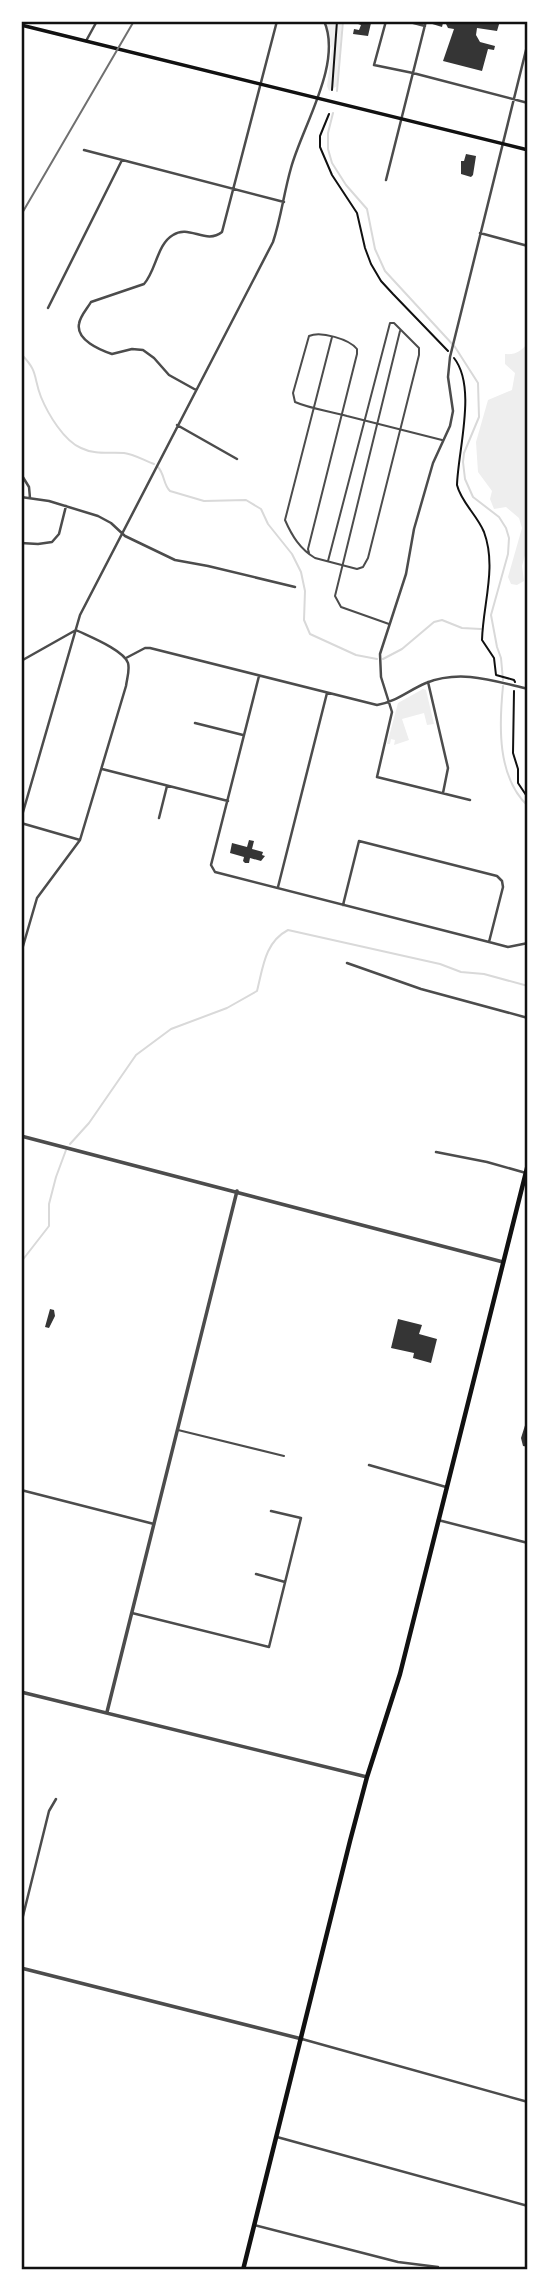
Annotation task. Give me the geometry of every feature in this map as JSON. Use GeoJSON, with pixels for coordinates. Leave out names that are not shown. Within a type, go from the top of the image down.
{"type":"FeatureCollection","features":[{"type":"Feature","properties":{"kind":"main road"},"geometry":{"type":"LineString","coordinates":[[21,25],[528,150]]}},
{"type":"Feature","properties":{"kind":"main road"},"geometry":{"type":"LineString","coordinates":[[243,2270],[367,1777],[400,1674],[528,1164]]}},
{"type":"Feature","properties":{"kind":"street"},"geometry":{"type":"LineString","coordinates":[[86,41],[97,21]]}},
{"type":"Feature","properties":{"kind":"street"},"geometry":{"type":"LineString","coordinates":[[196,390],[169,375],[143,350],[132,349],[112,354],[97,347],[83,337],[79,324],[91,302],[148,281],[166,241],[174,234],[184,232],[207,237],[218,236],[222,232],[277,21]]}},
{"type":"Feature","properties":{"kind":"street"},"geometry":{"type":"LineString","coordinates":[[80,840],[21,821],[80,615],[273,242],[291,167],[326,71],[329,38],[324,21]]}},
{"type":"Feature","properties":{"kind":"street"},"geometry":{"type":"LineString","coordinates":[[386,21],[374,65],[528,103]]}},
{"type":"Feature","properties":{"kind":"street"},"geometry":{"type":"LineString","coordinates":[[406,21],[425,26]]}},
{"type":"Feature","properties":{"kind":"street"},"geometry":{"type":"LineString","coordinates":[[386,180],[426,21]]}},
{"type":"Feature","properties":{"kind":"street"},"geometry":{"type":"LineString","coordinates":[[470,800],[377,777],[392,712],[381,677],[380,654],[405,573],[429,476],[450,426],[453,411],[448,377],[450,358],[528,43]]}},
{"type":"Feature","properties":{"kind":"street"},"geometry":{"type":"LineString","coordinates":[[84,150],[284,202]]}},
{"type":"Feature","properties":{"kind":"street"},"geometry":{"type":"LineString","coordinates":[[48,308],[122,160]]}},
{"type":"Feature","properties":{"kind":"street"},"geometry":{"type":"LineString","coordinates":[[480,233],[528,246]]}},
{"type":"Feature","properties":{"kind":"street"},"geometry":{"type":"LineString","coordinates":[[177,425],[237,459]]}},
{"type":"Feature","properties":{"kind":"street"},"geometry":{"type":"LineString","coordinates":[[21,474],[29,487],[30,498]]}},
{"type":"Feature","properties":{"kind":"street"},"geometry":{"type":"LineString","coordinates":[[21,497],[66,506],[104,519],[122,533],[175,560],[295,587]]}},
{"type":"Feature","properties":{"kind":"street"},"geometry":{"type":"LineString","coordinates":[[21,542],[52,542],[58,534],[66,506]]}},
{"type":"Feature","properties":{"kind":"street"},"geometry":{"type":"LineString","coordinates":[[21,953],[37,898],[80,840],[126,685],[129,665],[126,658],[120,652],[76,629]]}},
{"type":"Feature","properties":{"kind":"street"},"geometry":{"type":"LineString","coordinates":[[21,661],[76,629]]}},
{"type":"Feature","properties":{"kind":"street"},"geometry":{"type":"LineString","coordinates":[[126,658],[150,648],[369,704],[389,703],[428,682],[447,677],[468,676],[528,689]]}},
{"type":"Feature","properties":{"kind":"street"},"geometry":{"type":"LineString","coordinates":[[259,676],[212,869],[215,872],[508,947],[528,943]]}},
{"type":"Feature","properties":{"kind":"street"},"geometry":{"type":"LineString","coordinates":[[428,682],[448,768],[443,793]]}},
{"type":"Feature","properties":{"kind":"street"},"geometry":{"type":"LineString","coordinates":[[278,887],[327,693]]}},
{"type":"Feature","properties":{"kind":"street"},"geometry":{"type":"LineString","coordinates":[[195,723],[244,735]]}},
{"type":"Feature","properties":{"kind":"street"},"geometry":{"type":"LineString","coordinates":[[102,769],[228,801]]}},
{"type":"Feature","properties":{"kind":"street"},"geometry":{"type":"LineString","coordinates":[[159,818],[167,786]]}},
{"type":"Feature","properties":{"kind":"street"},"geometry":{"type":"LineString","coordinates":[[343,905],[359,841],[497,876],[503,887],[488,942]]}},
{"type":"Feature","properties":{"kind":"street"},"geometry":{"type":"LineString","coordinates":[[347,963],[421,989],[528,1018]]}},
{"type":"Feature","properties":{"kind":"street"},"geometry":{"type":"LineString","coordinates":[[21,1136],[503,1262]]}},
{"type":"Feature","properties":{"kind":"street"},"geometry":{"type":"LineString","coordinates":[[436,1152],[487,1161],[526,1173]]}},
{"type":"Feature","properties":{"kind":"street"},"geometry":{"type":"LineString","coordinates":[[107,1712],[237,1191]]}},
{"type":"Feature","properties":{"kind":"street"},"geometry":{"type":"LineString","coordinates":[[369,1465],[446,1487]]}},
{"type":"Feature","properties":{"kind":"street"},"geometry":{"type":"LineString","coordinates":[[21,1490],[154,1524]]}},
{"type":"Feature","properties":{"kind":"street"},"geometry":{"type":"LineString","coordinates":[[131,1613],[268,1647],[301,1518],[271,1511]]}},
{"type":"Feature","properties":{"kind":"street"},"geometry":{"type":"LineString","coordinates":[[438,1520],[528,1544]]}},
{"type":"Feature","properties":{"kind":"street"},"geometry":{"type":"LineString","coordinates":[[256,1574],[285,1582]]}},
{"type":"Feature","properties":{"kind":"street"},"geometry":{"type":"LineString","coordinates":[[21,1692],[367,1777]]}},
{"type":"Feature","properties":{"kind":"street"},"geometry":{"type":"LineString","coordinates":[[21,1924],[49,1811],[56,1799]]}},
{"type":"Feature","properties":{"kind":"street"},"geometry":{"type":"LineString","coordinates":[[21,1968],[302,2039],[528,2102]]}},
{"type":"Feature","properties":{"kind":"street"},"geometry":{"type":"LineString","coordinates":[[277,2137],[528,2206]]}},
{"type":"Feature","properties":{"kind":"street"},"geometry":{"type":"LineString","coordinates":[[254,2225],[398,2262],[438,2267]]}},
{"type":"Feature","properties":{"kind":"lane"},"geometry":{"type":"LineString","coordinates":[[328,561],[388,327],[394,323],[419,348],[419,355],[366,563],[363,568],[357,569],[328,561],[309,554],[299,546],[285,520],[332,337]]}},
{"type":"Feature","properties":{"kind":"lane"},"geometry":{"type":"LineString","coordinates":[[389,624],[341,607],[335,596],[401,330]]}},
{"type":"Feature","properties":{"kind":"lane"},"geometry":{"type":"LineString","coordinates":[[309,554],[308,549],[342,414],[357,349],[351,342],[317,333],[307,339],[293,399],[298,403],[342,414],[364,420],[401,429],[442,440]]}},
{"type":"Feature","properties":{"kind":"lane"},"geometry":{"type":"LineString","coordinates":[[177,1430],[284,1456]]}},
{"type":"Feature","properties":{"kind":"path"},"geometry":{"type":"LineString","coordinates":[[332,90],[337,21]]}},
{"type":"Feature","properties":{"kind":"path"},"geometry":{"type":"LineString","coordinates":[[329,114],[320,136],[320,147],[332,175],[358,212],[371,264],[381,281],[446,348],[461,368],[464,402],[457,485],[478,520],[487,542],[489,576],[482,640],[494,658],[496,675],[515,682]]}},
{"type":"Feature","properties":{"kind":"path"},"geometry":{"type":"LineString","coordinates":[[514,689],[513,753],[519,783],[528,798]]}},
{"type":"Feature","properties":{"kind":"shaded area"},"geometry":{"type":"Polygon","coordinates":[[[324,21],[342,21],[337,86],[329,91],[327,86],[332,48],[324,21]]]}},
{"type":"Feature","properties":{"kind":"shaded area"},"geometry":{"type":"Polygon","coordinates":[[[528,343],[528,544],[522,566],[524,581],[517,585],[511,584],[508,577],[522,528],[519,518],[506,507],[494,509],[490,499],[492,491],[478,472],[476,442],[488,400],[512,390],[515,373],[505,364],[505,354],[518,352],[528,343]]]}},
{"type":"Feature","properties":{"kind":"shaded area"},"geometry":{"type":"Polygon","coordinates":[[[423,689],[426,690],[434,724],[427,725],[424,713],[402,719],[409,740],[394,745],[395,740],[391,739],[390,744],[387,744],[398,703],[423,689]]]}},
{"type":"Feature","properties":{"kind":"building"},"geometry":{"type":"Polygon","coordinates":[[[500,21],[497,31],[477,28],[476,35],[480,42],[495,46],[494,50],[488,49],[482,71],[443,61],[454,29],[443,23],[442,27],[429,23],[500,21]]]}},
{"type":"Feature","properties":{"kind":"building"},"geometry":{"type":"Polygon","coordinates":[[[355,23],[371,23],[368,36],[353,34],[354,29],[359,30],[361,25],[355,23]]]}},
{"type":"Feature","properties":{"kind":"building"},"geometry":{"type":"Polygon","coordinates":[[[466,154],[476,156],[471,177],[461,174],[461,161],[464,161],[466,154]]]}},
{"type":"Feature","properties":{"kind":"building"},"geometry":{"type":"Polygon","coordinates":[[[249,840],[254,841],[252,849],[263,852],[262,855],[265,856],[261,861],[250,858],[249,863],[245,863],[244,857],[230,853],[232,843],[247,847],[249,840]]]}},
{"type":"Feature","properties":{"kind":"building"},"geometry":{"type":"Polygon","coordinates":[[[50,1309],[54,1310],[55,1316],[49,1328],[45,1327],[50,1309]]]}},
{"type":"Feature","properties":{"kind":"building"},"geometry":{"type":"Polygon","coordinates":[[[398,1319],[422,1325],[419,1334],[437,1339],[431,1363],[413,1358],[414,1353],[391,1348],[398,1319]]]}},
{"type":"Feature","properties":{"kind":"building"},"geometry":{"type":"Polygon","coordinates":[[[527,1419],[528,1447],[523,1446],[521,1438],[527,1419]]]}},
{"type":"Feature","properties":{"kind":"waterway"},"geometry":{"type":"LineString","coordinates":[[337,91],[343,21]]}},
{"type":"Feature","properties":{"kind":"waterway"},"geometry":{"type":"LineString","coordinates":[[333,113],[328,133],[328,149],[332,163],[346,185],[367,209],[375,249],[385,271],[455,347],[478,383],[479,417],[463,462],[465,479],[473,497],[499,517],[509,538],[508,554],[491,615],[503,680]]}},
{"type":"Feature","properties":{"kind":"waterway"},"geometry":{"type":"LineString","coordinates":[[21,354],[33,370],[48,411],[57,426],[75,444],[86,450],[128,454],[154,464]]}},
{"type":"Feature","properties":{"kind":"waterway"},"geometry":{"type":"LineString","coordinates":[[158,467],[170,491],[204,501],[246,500],[261,509],[268,524],[292,554],[301,572],[305,591],[304,620],[310,634],[356,655],[377,659]]}},
{"type":"Feature","properties":{"kind":"waterway"},"geometry":{"type":"LineString","coordinates":[[383,659],[402,649],[434,622],[442,620],[462,628],[481,629]]}},
{"type":"Feature","properties":{"kind":"waterway"},"geometry":{"type":"LineString","coordinates":[[503,686],[501,734],[505,766],[510,781],[528,806]]}},
{"type":"Feature","properties":{"kind":"waterway"},"geometry":{"type":"LineString","coordinates":[[70,1144],[89,1123],[136,1055],[171,1029],[227,1008],[257,991],[270,948],[274,941],[288,930],[528,986]]}},
{"type":"Feature","properties":{"kind":"waterway"},"geometry":{"type":"LineString","coordinates":[[21,1262],[49,1226],[49,1204],[66,1150]]}},
{"type":"Feature","properties":{"kind":"railway"},"geometry":{"type":"LineString","coordinates":[[21,215],[134,21]]}}]}
